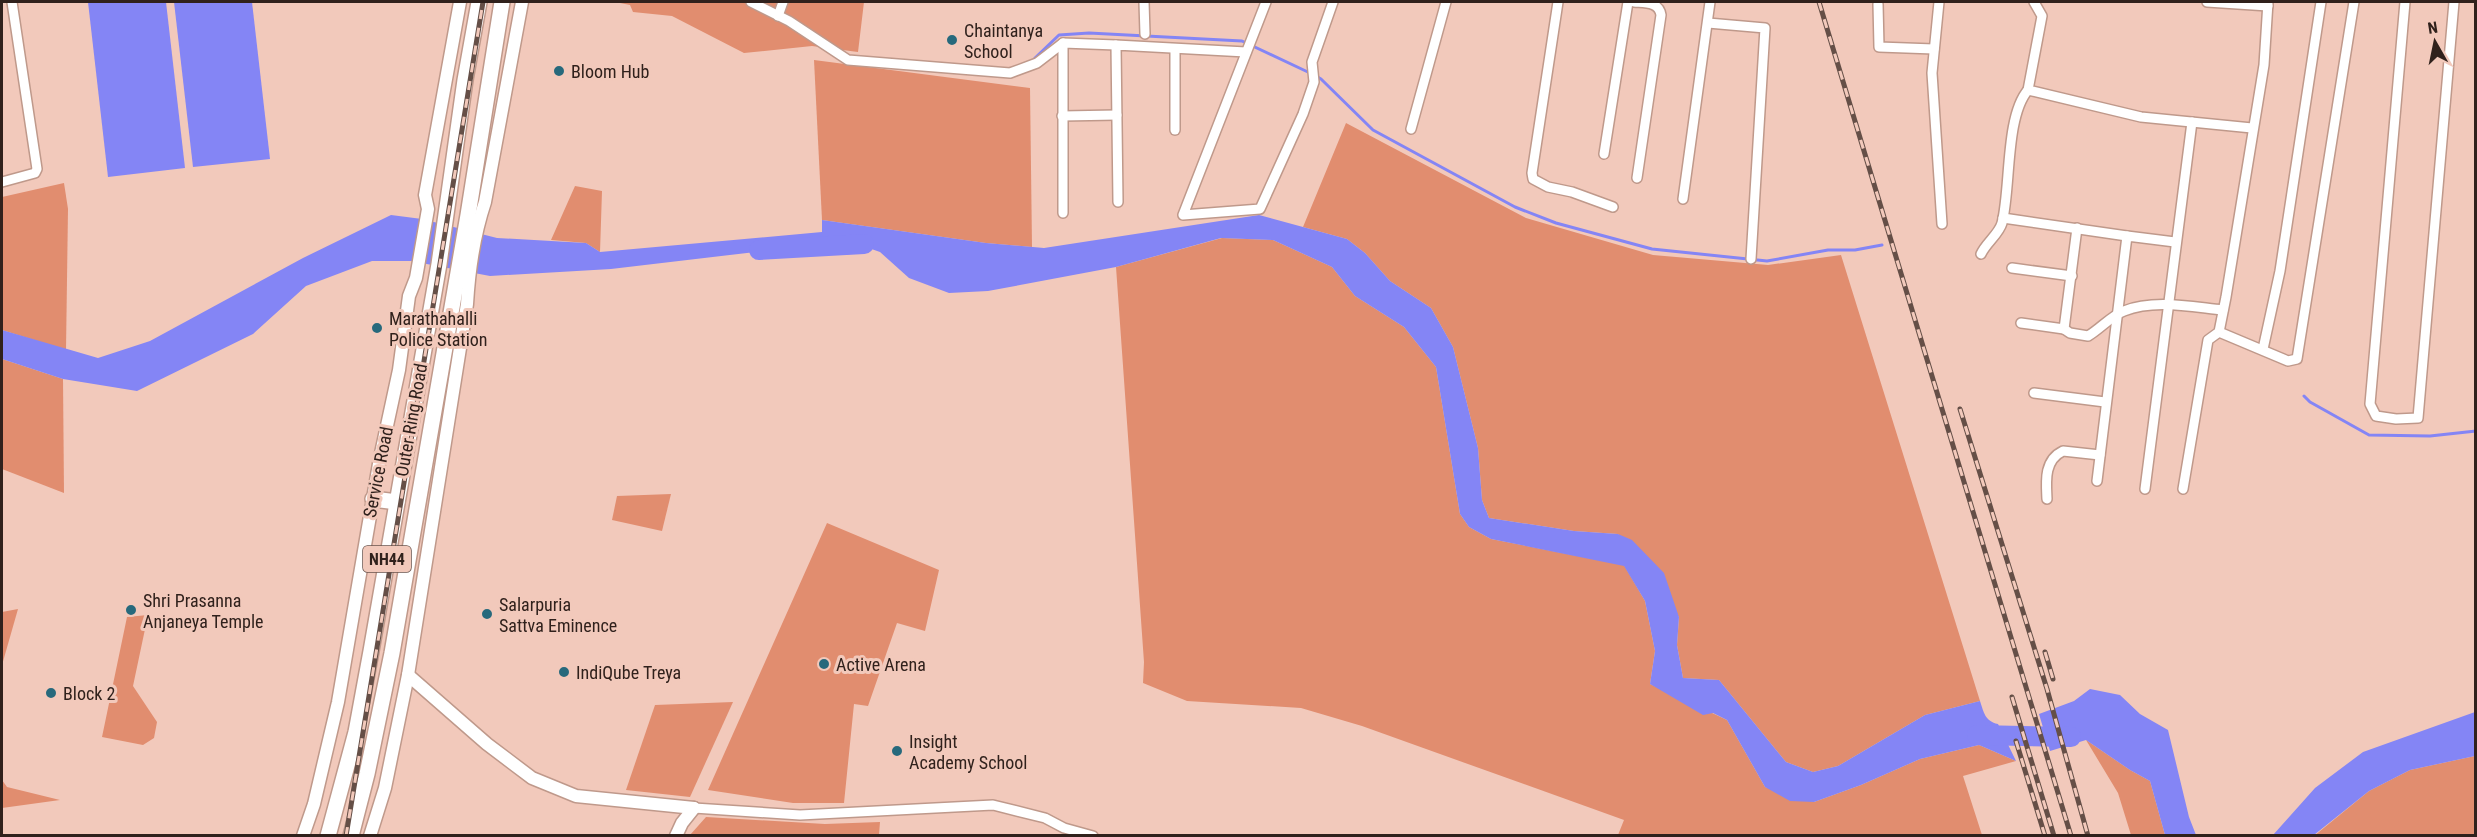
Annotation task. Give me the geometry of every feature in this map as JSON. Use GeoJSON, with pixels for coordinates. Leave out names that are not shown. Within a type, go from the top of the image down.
{"type":"FeatureCollection","features":[{"type":"Feature","properties":{"kind":"highway","name":"Outer Ring Road"},"geometry":{"type":"LineString","coordinates":[[328,836],[356,732],[449,205],[465,80],[480,2]]}},
{"type":"Feature","properties":{"kind":"highway","name":"Outer Ring Road"},"geometry":{"type":"LineString","coordinates":[[351,836],[365,783],[392,653],[462,279],[472,223],[502,2]]}},
{"type":"Feature","properties":{"kind":"highway"},"geometry":{"type":"LineString","coordinates":[[373,499],[397,502]]}},
{"type":"Feature","properties":{"kind":"street"},"geometry":{"type":"LineString","coordinates":[[2,182],[36,173],[37,169],[12,2]]}},
{"type":"Feature","properties":{"kind":"street","name":"Service Road"},"geometry":{"type":"LineString","coordinates":[[303,836],[314,804],[338,702],[373,499],[399,370],[409,296],[416,278],[428,209],[425,195],[460,2]]}},
{"type":"Feature","properties":{"kind":"street"},"geometry":{"type":"LineString","coordinates":[[472,223],[485,202],[522,2]]}},
{"type":"Feature","properties":{"kind":"street"},"geometry":{"type":"LineString","coordinates":[[750,2],[778,16],[848,60],[885,64],[1010,73],[1037,63],[1064,43],[1247,51]]}},
{"type":"Feature","properties":{"kind":"street"},"geometry":{"type":"LineString","coordinates":[[778,16],[783,2]]}},
{"type":"Feature","properties":{"kind":"street"},"geometry":{"type":"LineString","coordinates":[[1144,2],[1145,34]]}},
{"type":"Feature","properties":{"kind":"street"},"geometry":{"type":"LineString","coordinates":[[1253,2],[1265,3],[1183,215],[1260,209],[1303,114],[1314,82],[1312,63],[1333,2]]}},
{"type":"Feature","properties":{"kind":"street"},"geometry":{"type":"LineString","coordinates":[[1411,129],[1446,2]]}},
{"type":"Feature","properties":{"kind":"street"},"geometry":{"type":"LineString","coordinates":[[1558,2],[1532,173],[1533,179],[1548,188],[1572,192],[1613,207]]}},
{"type":"Feature","properties":{"kind":"street"},"geometry":{"type":"LineString","coordinates":[[1604,154],[1628,2]]}},
{"type":"Feature","properties":{"kind":"street"},"geometry":{"type":"LineString","coordinates":[[1634,2],[1656,5],[1662,15],[1636,177]]}},
{"type":"Feature","properties":{"kind":"street"},"geometry":{"type":"LineString","coordinates":[[1683,199],[1710,2]]}},
{"type":"Feature","properties":{"kind":"street"},"geometry":{"type":"LineString","coordinates":[[1939,2],[1932,73],[1942,224]]}},
{"type":"Feature","properties":{"kind":"street"},"geometry":{"type":"LineString","coordinates":[[1981,254],[2001,226],[2003,218],[2016,118],[2022,97],[2028,90],[2042,16],[2034,2]]}},
{"type":"Feature","properties":{"kind":"street"},"geometry":{"type":"LineString","coordinates":[[2183,489],[2208,340],[2219,332],[2223,310],[2264,65],[2268,4],[2208,2]]}},
{"type":"Feature","properties":{"kind":"street"},"geometry":{"type":"LineString","coordinates":[[2263,349],[2280,271],[2321,2]]}},
{"type":"Feature","properties":{"kind":"street"},"geometry":{"type":"LineString","coordinates":[[2219,332],[2288,360],[2297,359],[2354,2]]}},
{"type":"Feature","properties":{"kind":"street"},"geometry":{"type":"LineString","coordinates":[[2405,2],[2370,404],[2376,416],[2396,419],[2418,418],[2454,2]]}},
{"type":"Feature","properties":{"kind":"street"},"geometry":{"type":"LineString","coordinates":[[1878,4],[1879,47],[1934,49]]}},
{"type":"Feature","properties":{"kind":"street"},"geometry":{"type":"LineString","coordinates":[[1708,23],[1765,28],[1751,259]]}},
{"type":"Feature","properties":{"kind":"street"},"geometry":{"type":"LineString","coordinates":[[1063,213],[1064,43]]}},
{"type":"Feature","properties":{"kind":"street"},"geometry":{"type":"LineString","coordinates":[[1116,45],[1118,202]]}},
{"type":"Feature","properties":{"kind":"street"},"geometry":{"type":"LineString","coordinates":[[1175,49],[1175,130]]}},
{"type":"Feature","properties":{"kind":"street"},"geometry":{"type":"LineString","coordinates":[[2028,90],[2141,117],[2252,128]]}},
{"type":"Feature","properties":{"kind":"street"},"geometry":{"type":"LineString","coordinates":[[1062,116],[1117,115]]}},
{"type":"Feature","properties":{"kind":"street"},"geometry":{"type":"LineString","coordinates":[[2145,489],[2192,122]]}},
{"type":"Feature","properties":{"kind":"street"},"geometry":{"type":"LineString","coordinates":[[2003,218],[2175,242]]}},
{"type":"Feature","properties":{"kind":"street"},"geometry":{"type":"LineString","coordinates":[[2064,329],[2077,228]]}},
{"type":"Feature","properties":{"kind":"street"},"geometry":{"type":"LineString","coordinates":[[2097,481],[2127,236]]}},
{"type":"Feature","properties":{"kind":"street"},"geometry":{"type":"LineString","coordinates":[[2012,268],[2072,276]]}},
{"type":"Feature","properties":{"kind":"street"},"geometry":{"type":"LineString","coordinates":[[370,836],[385,788],[408,675],[467,304],[462,279]]}},
{"type":"Feature","properties":{"kind":"street"},"geometry":{"type":"LineString","coordinates":[[2021,322],[2064,329],[2070,333],[2088,336],[2123,311],[2138,308],[2169,305],[2223,310]]}},
{"type":"Feature","properties":{"kind":"street"},"geometry":{"type":"LineString","coordinates":[[2034,393],[2105,402]]}},
{"type":"Feature","properties":{"kind":"street"},"geometry":{"type":"LineString","coordinates":[[2047,499],[2049,465],[2059,453],[2063,451],[2100,455]]}},
{"type":"Feature","properties":{"kind":"street"},"geometry":{"type":"LineString","coordinates":[[408,675],[487,744],[532,778],[576,796],[694,808],[800,815],[993,805],[1045,818],[1064,828],[1093,836]]}},
{"type":"Feature","properties":{"kind":"street"},"geometry":{"type":"LineString","coordinates":[[676,836],[682,823],[694,808]]}},
{"type":"Feature","properties":{"kind":"shaded area"},"geometry":{"type":"Polygon","coordinates":[[[88,2],[166,2],[185,168],[108,177],[88,2]]]}},
{"type":"Feature","properties":{"kind":"shaded area"},"geometry":{"type":"Polygon","coordinates":[[[174,2],[252,2],[270,159],[193,167],[174,2]]]}},
{"type":"Feature","properties":{"kind":"shaded area"},"geometry":{"type":"Polygon","coordinates":[[[615,2],[864,2],[858,52],[812,46],[744,53],[672,16],[633,12],[630,5],[615,2]]]}},
{"type":"Feature","properties":{"kind":"shaded area"},"geometry":{"type":"Polygon","coordinates":[[[814,60],[1030,88],[1032,247],[986,243],[822,220],[814,60]]]}},
{"type":"Feature","properties":{"kind":"shaded area"},"geometry":{"type":"Polygon","coordinates":[[[1346,123],[1526,218],[1653,255],[1768,265],[1841,255],[1980,701],[1925,715],[1838,766],[1813,772],[1786,762],[1719,680],[1683,678],[1677,645],[1679,617],[1618,534],[1574,531],[1489,518],[1482,500],[1478,448],[1453,347],[1431,308],[1390,281],[1365,253],[1347,239],[1303,227],[1346,123]]]}},
{"type":"Feature","properties":{"kind":"shaded area"},"geometry":{"type":"Polygon","coordinates":[[[64,183],[68,209],[66,350],[2,330],[2,197],[64,183]]]}},
{"type":"Feature","properties":{"kind":"shaded area"},"geometry":{"type":"Polygon","coordinates":[[[575,186],[602,191],[600,252],[586,243],[551,240],[575,186]]]}},
{"type":"Feature","properties":{"kind":"shaded area"},"geometry":{"type":"Polygon","coordinates":[[[391,215],[422,219],[497,238],[586,243],[600,252],[822,232],[822,220],[986,243],[1044,248],[1259,215],[1347,239],[1365,253],[1390,281],[1431,308],[1453,347],[1478,448],[1482,500],[1489,518],[1574,531],[1618,534],[1632,540],[1664,573],[1679,617],[1677,645],[1683,678],[1719,680],[1786,762],[1813,772],[1838,766],[1925,715],[1980,701],[1988,719],[1998,724],[2016,761],[1979,745],[1920,759],[1861,785],[1814,802],[1790,801],[1765,787],[1727,720],[1713,713],[1703,715],[1650,684],[1655,651],[1645,601],[1624,566],[1491,539],[1469,527],[1460,514],[1436,367],[1404,327],[1355,296],[1332,267],[1273,240],[1221,238],[1116,267],[988,291],[949,293],[909,278],[880,252],[860,245],[806,246],[611,269],[490,276],[411,261],[372,261],[306,286],[253,334],[137,391],[63,379],[2,359],[2,330],[98,358],[150,341],[303,258],[391,215]]]}},
{"type":"Feature","properties":{"kind":"shaded area"},"geometry":{"type":"Polygon","coordinates":[[[1222,238],[1273,240],[1332,267],[1355,296],[1404,327],[1436,367],[1460,514],[1469,527],[1491,539],[1624,565],[1645,601],[1655,651],[1650,684],[1727,720],[1765,787],[1814,802],[1861,785],[1920,759],[1979,745],[2016,761],[1963,776],[1982,835],[1618,835],[1624,820],[1362,726],[1301,708],[1187,701],[1143,683],[1144,662],[1116,267],[1222,238]]]}},
{"type":"Feature","properties":{"kind":"shaded area"},"geometry":{"type":"Polygon","coordinates":[[[2,359],[63,379],[64,493],[2,469],[2,359]]]}},
{"type":"Feature","properties":{"kind":"shaded area"},"geometry":{"type":"Polygon","coordinates":[[[671,494],[662,531],[612,520],[617,496],[671,494]]]}},
{"type":"Feature","properties":{"kind":"shaded area","name":"Active Arena"},"geometry":{"type":"Polygon","coordinates":[[[827,523],[939,570],[925,631],[897,623],[868,706],[854,704],[844,803],[793,803],[708,790],[827,523]]]}},
{"type":"Feature","properties":{"kind":"shaded area"},"geometry":{"type":"Polygon","coordinates":[[[18,609],[2,665],[2,612],[18,609]]]}},
{"type":"Feature","properties":{"kind":"shaded area"},"geometry":{"type":"Polygon","coordinates":[[[148,615],[133,686],[157,722],[154,738],[143,745],[102,737],[127,617],[148,615]]]}},
{"type":"Feature","properties":{"kind":"shaded area"},"geometry":{"type":"Polygon","coordinates":[[[2090,689],[2120,695],[2140,714],[2168,730],[2189,817],[2196,835],[2165,835],[2150,781],[2086,740],[2050,751],[2039,714],[2074,701],[2090,689]]]}},
{"type":"Feature","properties":{"kind":"shaded area"},"geometry":{"type":"Polygon","coordinates":[[[733,702],[690,797],[626,790],[655,705],[733,702]]]}},
{"type":"Feature","properties":{"kind":"shaded area"},"geometry":{"type":"Polygon","coordinates":[[[2475,712],[2475,756],[2410,770],[2369,791],[2314,835],[2273,835],[2315,788],[2363,752],[2475,712]]]}},
{"type":"Feature","properties":{"kind":"shaded area"},"geometry":{"type":"Polygon","coordinates":[[[2086,740],[2150,781],[2165,835],[2131,835],[2118,793],[2086,740]]]}},
{"type":"Feature","properties":{"kind":"shaded area"},"geometry":{"type":"Polygon","coordinates":[[[2475,756],[2475,835],[2314,836],[2369,791],[2410,770],[2475,756]]]}},
{"type":"Feature","properties":{"kind":"shaded area"},"geometry":{"type":"Polygon","coordinates":[[[2,780],[7,787],[60,800],[2,808],[2,780]]]}},
{"type":"Feature","properties":{"kind":"shaded area"},"geometry":{"type":"Polygon","coordinates":[[[706,817],[825,824],[880,822],[879,835],[690,835],[706,817]]]}},
{"type":"Feature","properties":{"kind":"waterway"},"geometry":{"type":"LineString","coordinates":[[1035,58],[1059,35],[1089,33],[1242,41],[1310,73]]}},
{"type":"Feature","properties":{"kind":"waterway"},"geometry":{"type":"LineString","coordinates":[[1316,76],[1373,130],[1515,207],[1556,223],[1652,249],[1767,261],[1828,250],[1855,250],[1882,245]]}},
{"type":"Feature","properties":{"kind":"waterway"},"geometry":{"type":"LineString","coordinates":[[759,250],[864,244]]}},
{"type":"Feature","properties":{"kind":"waterway"},"geometry":{"type":"LineString","coordinates":[[2304,396],[2310,402],[2369,435],[2430,436],[2476,431]]}},
{"type":"Feature","properties":{"kind":"waterway"},"geometry":{"type":"LineString","coordinates":[[1977,735],[2071,737]]}},
{"type":"Feature","properties":{"kind":"railway"},"geometry":{"type":"LineString","coordinates":[[346,836],[483,2]]}},
{"type":"Feature","properties":{"kind":"railway"},"geometry":{"type":"LineString","coordinates":[[1819,2],[2071,836]]}},
{"type":"Feature","properties":{"kind":"railway"},"geometry":{"type":"LineString","coordinates":[[1960,409],[2047,689],[2088,836]]}},
{"type":"Feature","properties":{"kind":"railway"},"geometry":{"type":"LineString","coordinates":[[2045,652],[2053,679]]}},
{"type":"Feature","properties":{"kind":"railway"},"geometry":{"type":"LineString","coordinates":[[2012,697],[2054,836]]}},
{"type":"Feature","properties":{"kind":"railway"},"geometry":{"type":"LineString","coordinates":[[2016,741],[2045,836]]}},
{"type":"Feature","properties":{"kind":"place","name":"Chaintanya School"},"geometry":{"type":"Point","coordinates":[952,40]}},
{"type":"Feature","properties":{"kind":"place","name":"Bloom Hub"},"geometry":{"type":"Point","coordinates":[559,71]}},
{"type":"Feature","properties":{"kind":"place","name":"Marathahalli Police Station"},"geometry":{"type":"Point","coordinates":[377,328]}},
{"type":"Feature","properties":{"kind":"place","name":"Shri Prasanna Anjaneya Temple"},"geometry":{"type":"Point","coordinates":[131,610]}},
{"type":"Feature","properties":{"kind":"place","name":"Salarpuria Sattva Eminence"},"geometry":{"type":"Point","coordinates":[487,614]}},
{"type":"Feature","properties":{"kind":"place","name":"Active Arena"},"geometry":{"type":"Point","coordinates":[824,664]}},
{"type":"Feature","properties":{"kind":"place","name":"IndiQube Treya"},"geometry":{"type":"Point","coordinates":[564,672]}},
{"type":"Feature","properties":{"kind":"place","name":"Block 2"},"geometry":{"type":"Point","coordinates":[51,693]}},
{"type":"Feature","properties":{"kind":"place","name":"Insight Academy School"},"geometry":{"type":"Point","coordinates":[897,751]}}]}
